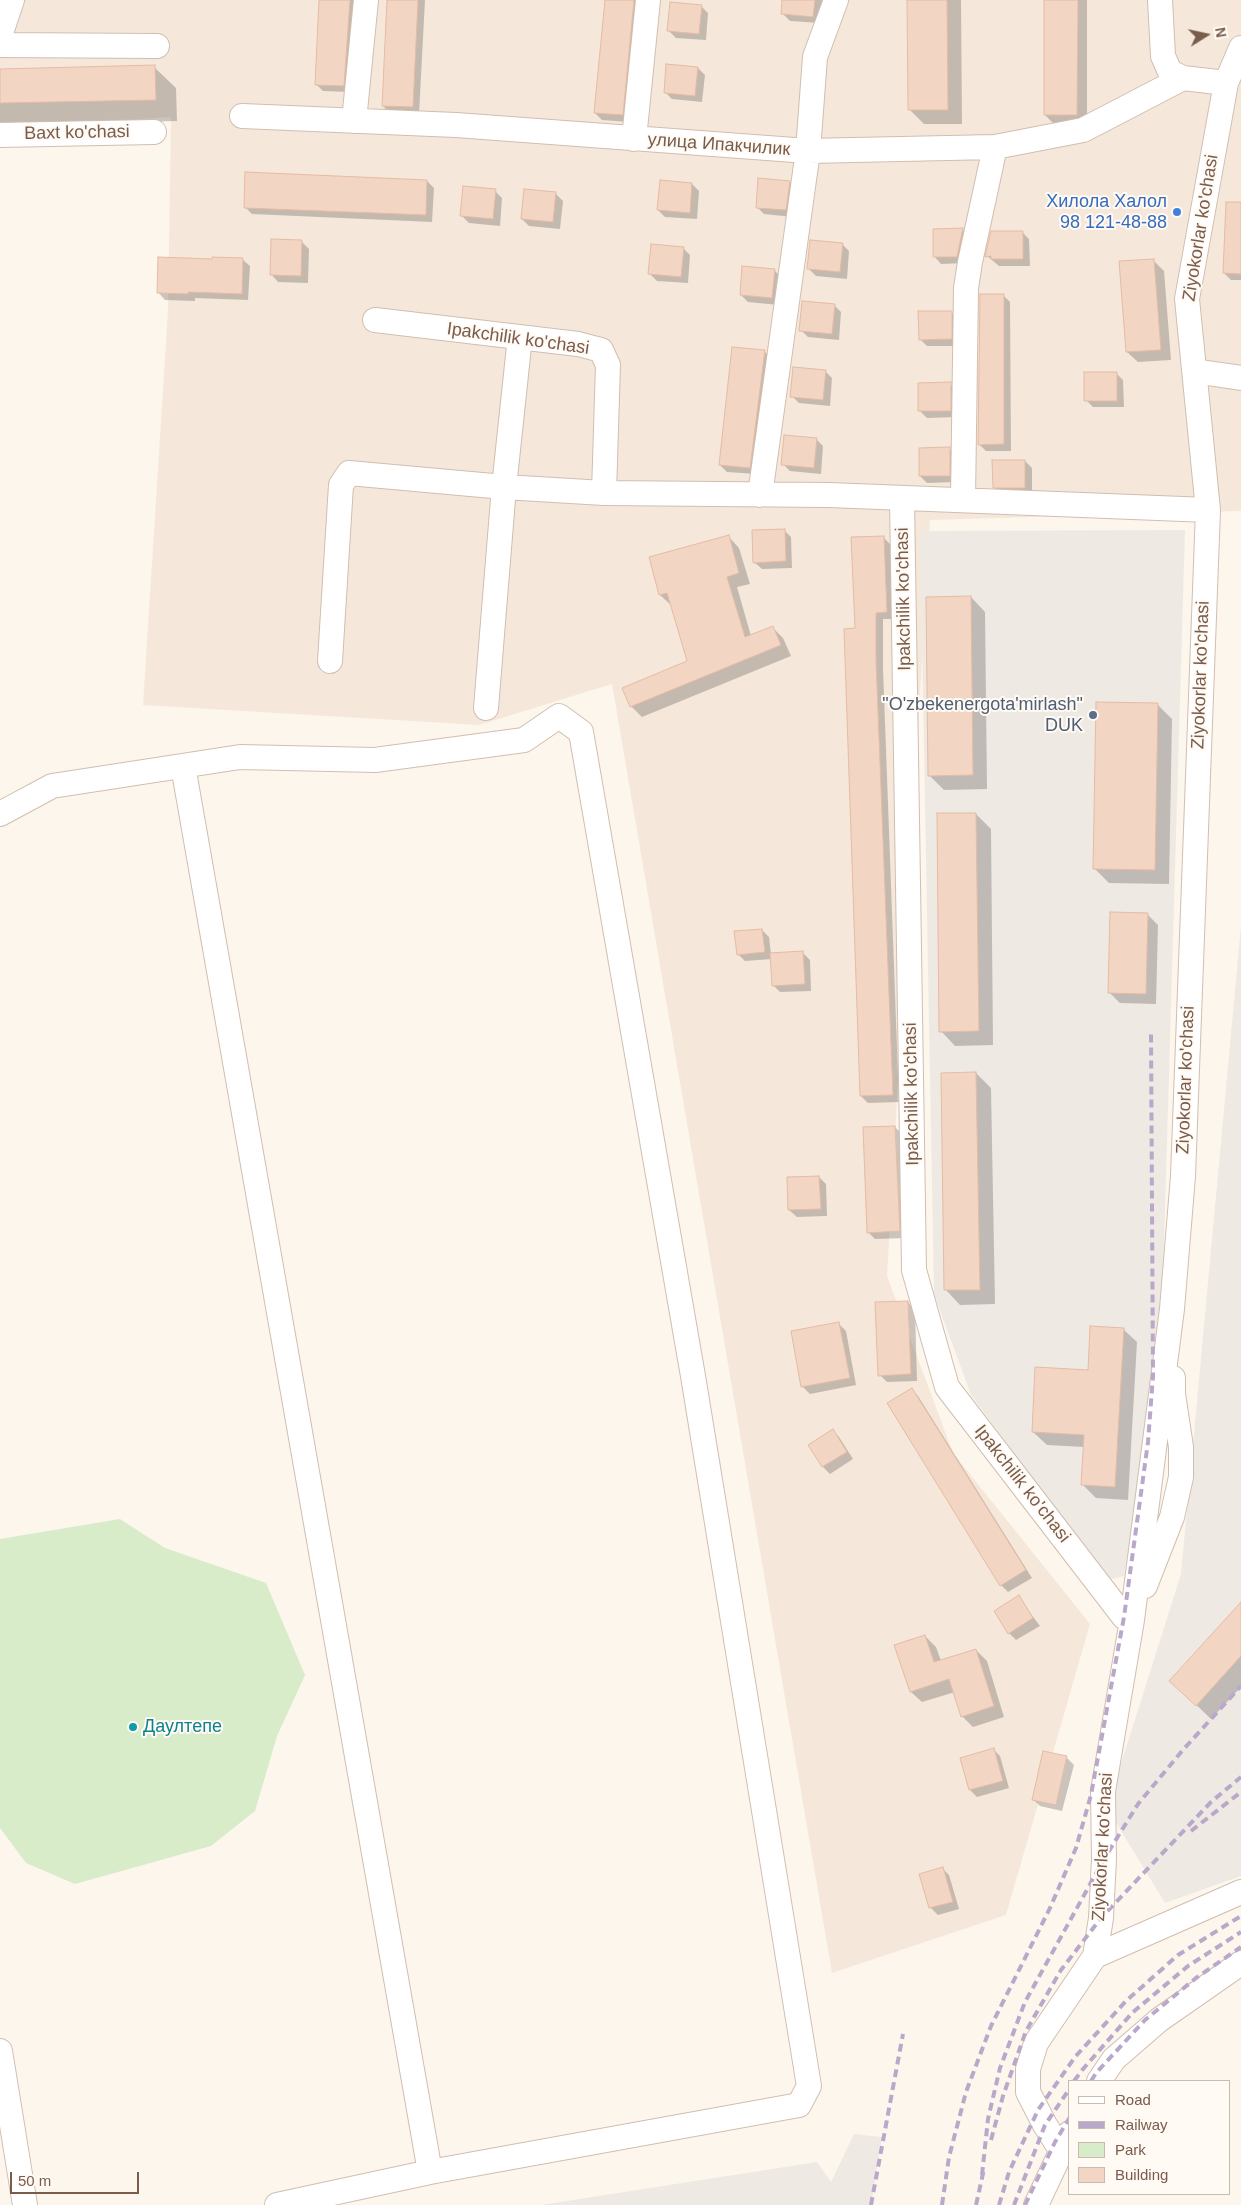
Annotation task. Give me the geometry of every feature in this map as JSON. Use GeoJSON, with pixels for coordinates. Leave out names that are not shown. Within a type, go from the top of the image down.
{"type":"FeatureCollection","features":[{"type":"Feature","properties":{"kind":"street"},"geometry":{"type":"LineString","coordinates":[[0,36],[12,0]]}},
{"type":"Feature","properties":{"kind":"street"},"geometry":{"type":"LineString","coordinates":[[354,120],[366,0]]}},
{"type":"Feature","properties":{"kind":"street"},"geometry":{"type":"LineString","coordinates":[[634,140],[648,0]]}},
{"type":"Feature","properties":{"kind":"street"},"geometry":{"type":"LineString","coordinates":[[760,495],[808,151],[815,58],[836,0]]}},
{"type":"Feature","properties":{"kind":"street"},"geometry":{"type":"LineString","coordinates":[[1160,0],[1163,56],[1170,72],[1183,78],[1226,83]]}},
{"type":"Feature","properties":{"kind":"street"},"geometry":{"type":"LineString","coordinates":[[0,45],[157,46]]}},
{"type":"Feature","properties":{"kind":"street","name":"Ziyokorlar ko'chasi"},"geometry":{"type":"LineString","coordinates":[[1095,1956],[1101,1918],[1103,1791],[1132,1620],[1172,1309],[1182,1176],[1208,510],[1187,299],[1226,83],[1241,48]]}},
{"type":"Feature","properties":{"kind":"street","name":"улица Ипакчилик"},"geometry":{"type":"LineString","coordinates":[[242,116],[456,125],[634,140],[808,151],[995,147],[1083,130],[1183,78]]}},
{"type":"Feature","properties":{"kind":"street","name":"Baxt ko'chasi"},"geometry":{"type":"LineString","coordinates":[[0,135],[154,132]]}},
{"type":"Feature","properties":{"kind":"street"},"geometry":{"type":"LineString","coordinates":[[963,500],[966,288],[995,147]]}},
{"type":"Feature","properties":{"kind":"street","name":"Ipakchilik ko'chasi"},"geometry":{"type":"LineString","coordinates":[[375,320],[578,344],[600,350],[608,365],[604,493]]}},
{"type":"Feature","properties":{"kind":"street"},"geometry":{"type":"LineString","coordinates":[[486,708],[504,487],[520,337]]}},
{"type":"Feature","properties":{"kind":"street"},"geometry":{"type":"LineString","coordinates":[[1194,371],[1241,378]]}},
{"type":"Feature","properties":{"kind":"street"},"geometry":{"type":"LineString","coordinates":[[330,661],[341,485],[349,473],[504,487],[604,493],[902,498],[1208,510]]}},
{"type":"Feature","properties":{"kind":"street","name":"Ipakchilik ko'chasi"},"geometry":{"type":"LineString","coordinates":[[902,498],[914,1270],[947,1387],[1124,1617],[1132,1620]]}},
{"type":"Feature","properties":{"kind":"street"},"geometry":{"type":"LineString","coordinates":[[0,814],[52,786],[240,757],[384,759],[524,740],[559,716],[581,732],[693,1376],[808,2086],[799,2105],[430,2172],[277,2205]]}},
{"type":"Feature","properties":{"kind":"street"},"geometry":{"type":"LineString","coordinates":[[183,766],[430,2172]]}},
{"type":"Feature","properties":{"kind":"street"},"geometry":{"type":"LineString","coordinates":[[1036,2205],[1066,2141],[1045,2125],[1028,2092],[1028,2069],[1036,2043],[1095,1956],[1241,1892]]}},
{"type":"Feature","properties":{"kind":"street"},"geometry":{"type":"LineString","coordinates":[[1100,2080],[1114,2059],[1159,2020],[1241,1963]]}},
{"type":"Feature","properties":{"kind":"street"},"geometry":{"type":"LineString","coordinates":[[0,2051],[25,2205]]}},
{"type":"Feature","properties":{"kind":"shaded area"},"geometry":{"type":"Polygon","coordinates":[[[0,0],[1241,0],[1241,511],[930,520],[887,1276],[953,1453],[1090,1624],[1006,1915],[832,1973],[612,684],[479,725],[143,705],[168,311],[171,117],[0,129],[0,0]]]}},
{"type":"Feature","properties":{"kind":"shaded area"},"geometry":{"type":"Polygon","coordinates":[[[1185,530],[1161,1345],[1124,1576],[1108,1580],[971,1395],[934,1294],[920,531],[1185,530]]]}},
{"type":"Feature","properties":{"kind":"shaded area"},"geometry":{"type":"Polygon","coordinates":[[[1241,926],[1241,1876],[1165,1903],[1107,1808],[1181,1574],[1241,926]]]}},
{"type":"Feature","properties":{"kind":"shaded area"},"geometry":{"type":"Polygon","coordinates":[[[854,2134],[882,2137],[871,2205],[541,2205],[817,2162],[831,2182],[854,2134]]]}},
{"type":"Feature","properties":{"kind":"green space"},"geometry":{"type":"Polygon","coordinates":[[[120,1519],[165,1548],[266,1583],[305,1675],[277,1736],[255,1811],[211,1846],[75,1884],[26,1863],[0,1828],[0,1539],[120,1519]]]}},
{"type":"Feature","properties":{"kind":"building"},"geometry":{"type":"Polygon","coordinates":[[[319,0],[350,0],[344,86],[315,85],[319,0]]]}},
{"type":"Feature","properties":{"kind":"building"},"geometry":{"type":"Polygon","coordinates":[[[387,0],[418,0],[413,107],[382,106],[387,0]]]}},
{"type":"Feature","properties":{"kind":"building"},"geometry":{"type":"Polygon","coordinates":[[[605,0],[634,0],[623,115],[594,113],[605,0]]]}},
{"type":"Feature","properties":{"kind":"building"},"geometry":{"type":"Polygon","coordinates":[[[782,0],[815,0],[813,17],[781,14],[782,0]]]}},
{"type":"Feature","properties":{"kind":"building"},"geometry":{"type":"Polygon","coordinates":[[[907,0],[947,0],[948,110],[908,110],[907,0]]]}},
{"type":"Feature","properties":{"kind":"building"},"geometry":{"type":"Polygon","coordinates":[[[1044,0],[1078,0],[1077,115],[1044,115],[1044,0]]]}},
{"type":"Feature","properties":{"kind":"building"},"geometry":{"type":"Polygon","coordinates":[[[670,2],[702,5],[699,34],[667,31],[670,2]]]}},
{"type":"Feature","properties":{"kind":"building"},"geometry":{"type":"Polygon","coordinates":[[[666,64],[698,67],[695,96],[664,93],[666,64]]]}},
{"type":"Feature","properties":{"kind":"building"},"geometry":{"type":"Polygon","coordinates":[[[155,65],[156,100],[0,103],[0,69],[155,65]]]}},
{"type":"Feature","properties":{"kind":"building"},"geometry":{"type":"Polygon","coordinates":[[[245,172],[427,180],[426,215],[244,208],[245,172]]]}},
{"type":"Feature","properties":{"kind":"building"},"geometry":{"type":"Polygon","coordinates":[[[758,178],[790,181],[786,210],[756,208],[758,178]]]}},
{"type":"Feature","properties":{"kind":"building"},"geometry":{"type":"Polygon","coordinates":[[[660,180],[692,183],[690,213],[657,210],[660,180]]]}},
{"type":"Feature","properties":{"kind":"building"},"geometry":{"type":"Polygon","coordinates":[[[463,186],[496,189],[493,219],[460,216],[463,186]]]}},
{"type":"Feature","properties":{"kind":"building"},"geometry":{"type":"Polygon","coordinates":[[[524,189],[556,192],[553,222],[521,219],[524,189]]]}},
{"type":"Feature","properties":{"kind":"building"},"geometry":{"type":"Polygon","coordinates":[[[1226,202],[1241,202],[1241,274],[1223,273],[1226,202]]]}},
{"type":"Feature","properties":{"kind":"building"},"geometry":{"type":"Polygon","coordinates":[[[963,228],[957,257],[933,257],[933,229],[963,228]]]}},
{"type":"Feature","properties":{"kind":"building"},"geometry":{"type":"Polygon","coordinates":[[[991,231],[1023,231],[1023,259],[991,259],[991,256],[985,257],[991,231]]]}},
{"type":"Feature","properties":{"kind":"building"},"geometry":{"type":"Polygon","coordinates":[[[271,239],[302,240],[301,276],[270,275],[271,239]]]}},
{"type":"Feature","properties":{"kind":"building"},"geometry":{"type":"Polygon","coordinates":[[[810,240],[843,243],[840,272],[807,269],[810,240]]]}},
{"type":"Feature","properties":{"kind":"building"},"geometry":{"type":"Polygon","coordinates":[[[651,244],[684,247],[681,277],[648,274],[651,244]]]}},
{"type":"Feature","properties":{"kind":"building"},"geometry":{"type":"Polygon","coordinates":[[[158,257],[243,258],[242,294],[157,293],[158,257]]]}},
{"type":"Feature","properties":{"kind":"building"},"geometry":{"type":"Polygon","coordinates":[[[1154,259],[1161,350],[1126,352],[1119,261],[1154,259]]]}},
{"type":"Feature","properties":{"kind":"building"},"geometry":{"type":"Polygon","coordinates":[[[742,266],[775,269],[772,298],[740,295],[742,266]]]}},
{"type":"Feature","properties":{"kind":"building"},"geometry":{"type":"Polygon","coordinates":[[[980,294],[1004,294],[1004,444],[978,445],[980,294]]]}},
{"type":"Feature","properties":{"kind":"building"},"geometry":{"type":"Polygon","coordinates":[[[802,301],[835,304],[832,334],[799,331],[802,301]]]}},
{"type":"Feature","properties":{"kind":"building"},"geometry":{"type":"Polygon","coordinates":[[[918,311],[952,311],[952,339],[919,340],[918,311]]]}},
{"type":"Feature","properties":{"kind":"building"},"geometry":{"type":"Polygon","coordinates":[[[732,347],[765,350],[750,468],[719,465],[732,347]]]}},
{"type":"Feature","properties":{"kind":"building"},"geometry":{"type":"Polygon","coordinates":[[[793,367],[826,370],[823,400],[790,397],[793,367]]]}},
{"type":"Feature","properties":{"kind":"building"},"geometry":{"type":"Polygon","coordinates":[[[1084,372],[1117,372],[1117,401],[1084,401],[1084,372]]]}},
{"type":"Feature","properties":{"kind":"building"},"geometry":{"type":"Polygon","coordinates":[[[951,382],[951,411],[918,411],[918,383],[951,382]]]}},
{"type":"Feature","properties":{"kind":"building"},"geometry":{"type":"Polygon","coordinates":[[[784,435],[817,438],[814,468],[781,465],[784,435]]]}},
{"type":"Feature","properties":{"kind":"building"},"geometry":{"type":"Polygon","coordinates":[[[950,447],[950,476],[919,476],[919,448],[950,447]]]}},
{"type":"Feature","properties":{"kind":"building"},"geometry":{"type":"Polygon","coordinates":[[[992,460],[1025,460],[1025,488],[993,488],[992,460]]]}},
{"type":"Feature","properties":{"kind":"building"},"geometry":{"type":"Polygon","coordinates":[[[785,529],[786,561],[753,563],[752,530],[785,529]]]}},
{"type":"Feature","properties":{"kind":"building"},"geometry":{"type":"Polygon","coordinates":[[[729,535],[739,573],[727,577],[745,637],[773,626],[781,645],[630,707],[622,688],[687,661],[667,593],[659,595],[649,557],[729,535]]]}},
{"type":"Feature","properties":{"kind":"building"},"geometry":{"type":"Polygon","coordinates":[[[884,536],[887,612],[876,613],[876,660],[893,1095],[860,1096],[844,629],[855,628],[851,537],[884,536]]]}},
{"type":"Feature","properties":{"kind":"building"},"geometry":{"type":"Polygon","coordinates":[[[971,596],[973,775],[928,776],[926,597],[971,596]]]}},
{"type":"Feature","properties":{"kind":"building"},"geometry":{"type":"Polygon","coordinates":[[[1096,702],[1158,703],[1155,870],[1093,869],[1096,702]]]}},
{"type":"Feature","properties":{"kind":"building"},"geometry":{"type":"Polygon","coordinates":[[[937,813],[976,813],[979,1031],[939,1032],[937,813]]]}},
{"type":"Feature","properties":{"kind":"building"},"geometry":{"type":"Polygon","coordinates":[[[1110,912],[1148,913],[1146,994],[1108,993],[1110,912]]]}},
{"type":"Feature","properties":{"kind":"building"},"geometry":{"type":"Polygon","coordinates":[[[762,929],[765,952],[737,955],[734,931],[762,929]]]}},
{"type":"Feature","properties":{"kind":"building"},"geometry":{"type":"Polygon","coordinates":[[[803,951],[805,984],[772,986],[770,953],[803,951]]]}},
{"type":"Feature","properties":{"kind":"building"},"geometry":{"type":"Polygon","coordinates":[[[976,1072],[980,1290],[944,1290],[941,1073],[976,1072]]]}},
{"type":"Feature","properties":{"kind":"building"},"geometry":{"type":"Polygon","coordinates":[[[895,1126],[900,1231],[867,1233],[863,1127],[895,1126]]]}},
{"type":"Feature","properties":{"kind":"building"},"geometry":{"type":"Polygon","coordinates":[[[819,1176],[821,1209],[788,1210],[787,1177],[819,1176]]]}},
{"type":"Feature","properties":{"kind":"building"},"geometry":{"type":"Polygon","coordinates":[[[908,1301],[911,1374],[878,1376],[875,1302],[908,1301]]]}},
{"type":"Feature","properties":{"kind":"building"},"geometry":{"type":"Polygon","coordinates":[[[839,1322],[850,1378],[801,1387],[791,1331],[839,1322]]]}},
{"type":"Feature","properties":{"kind":"building"},"geometry":{"type":"Polygon","coordinates":[[[1090,1326],[1124,1328],[1115,1487],[1081,1485],[1084,1435],[1032,1432],[1035,1367],[1088,1370],[1090,1326]]]}},
{"type":"Feature","properties":{"kind":"building"},"geometry":{"type":"Polygon","coordinates":[[[912,1388],[1026,1570],[1000,1586],[887,1403],[912,1388]]]}},
{"type":"Feature","properties":{"kind":"building"},"geometry":{"type":"Polygon","coordinates":[[[833,1429],[847,1452],[822,1467],[808,1445],[833,1429]]]}},
{"type":"Feature","properties":{"kind":"building"},"geometry":{"type":"Polygon","coordinates":[[[1019,1595],[1033,1618],[1008,1634],[994,1611],[1019,1595]]]}},
{"type":"Feature","properties":{"kind":"building"},"geometry":{"type":"Polygon","coordinates":[[[1241,1602],[1241,1656],[1196,1706],[1169,1681],[1241,1602]]]}},
{"type":"Feature","properties":{"kind":"building"},"geometry":{"type":"Polygon","coordinates":[[[925,1635],[934,1662],[976,1649],[994,1706],[961,1717],[949,1679],[910,1692],[894,1645],[925,1635]]]}},
{"type":"Feature","properties":{"kind":"building"},"geometry":{"type":"Polygon","coordinates":[[[994,1748],[1003,1781],[969,1790],[960,1758],[994,1748]]]}},
{"type":"Feature","properties":{"kind":"building"},"geometry":{"type":"Polygon","coordinates":[[[1043,1751],[1067,1756],[1056,1805],[1032,1800],[1043,1751]]]}},
{"type":"Feature","properties":{"kind":"building"},"geometry":{"type":"Polygon","coordinates":[[[943,1867],[953,1902],[929,1908],[919,1874],[943,1867]]]}},
{"type":"Feature","properties":{"kind":"railway"},"geometry":{"type":"LineString","coordinates":[[942,2205],[949,2157],[966,2092],[991,2026],[1050,1908],[1076,1848],[1091,1795],[1124,1617],[1148,1442],[1153,1376],[1151,1034]]}},
{"type":"Feature","properties":{"kind":"railway"},"geometry":{"type":"LineString","coordinates":[[982,2175],[988,2119],[1000,2068],[1025,2002],[1104,1859],[1138,1804],[1182,1751],[1241,1686]]}},
{"type":"Feature","properties":{"kind":"railway"},"geometry":{"type":"LineString","coordinates":[[991,2140],[1003,2096],[1026,2031],[1061,1970],[1101,1918],[1211,1802],[1241,1777]]}},
{"type":"Feature","properties":{"kind":"railway"},"geometry":{"type":"LineString","coordinates":[[1191,1831],[1241,1792]]}},
{"type":"Feature","properties":{"kind":"railway"},"geometry":{"type":"LineString","coordinates":[[999,2205],[1009,2172],[1038,2110],[1075,2057],[1126,2001],[1178,1955],[1241,1916]]}},
{"type":"Feature","properties":{"kind":"railway"},"geometry":{"type":"LineString","coordinates":[[1075,2080],[1132,2013],[1188,1966],[1241,1932]]}},
{"type":"Feature","properties":{"kind":"railway"},"geometry":{"type":"LineString","coordinates":[[1092,2080],[1145,2020],[1196,1978],[1241,1947]]}},
{"type":"Feature","properties":{"kind":"railway"},"geometry":{"type":"LineString","coordinates":[[871,2205],[903,2034]]}},
{"type":"Feature","properties":{"kind":"railway"},"geometry":{"type":"LineString","coordinates":[[1014,2205],[1045,2125],[1068,2091]]}},
{"type":"Feature","properties":{"kind":"railway"},"geometry":{"type":"LineString","coordinates":[[1025,2205],[1055,2142],[1068,2120]]}},
{"type":"Feature","properties":{"kind":"railway"},"geometry":{"type":"LineString","coordinates":[[976,2205],[984,2169]]}},
{"type":"Feature","properties":{"kind":"place","name":"Хилола Халол 98 121-48-88"},"geometry":{"type":"Point","coordinates":[1177,212]}},
{"type":"Feature","properties":{"kind":"place","name":"\"O'zbekenergota'mirlash\" DUK"},"geometry":{"type":"Point","coordinates":[1093,715]}},
{"type":"Feature","properties":{"kind":"place","name":"Даултепе"},"geometry":{"type":"Point","coordinates":[133,1727]}}]}
